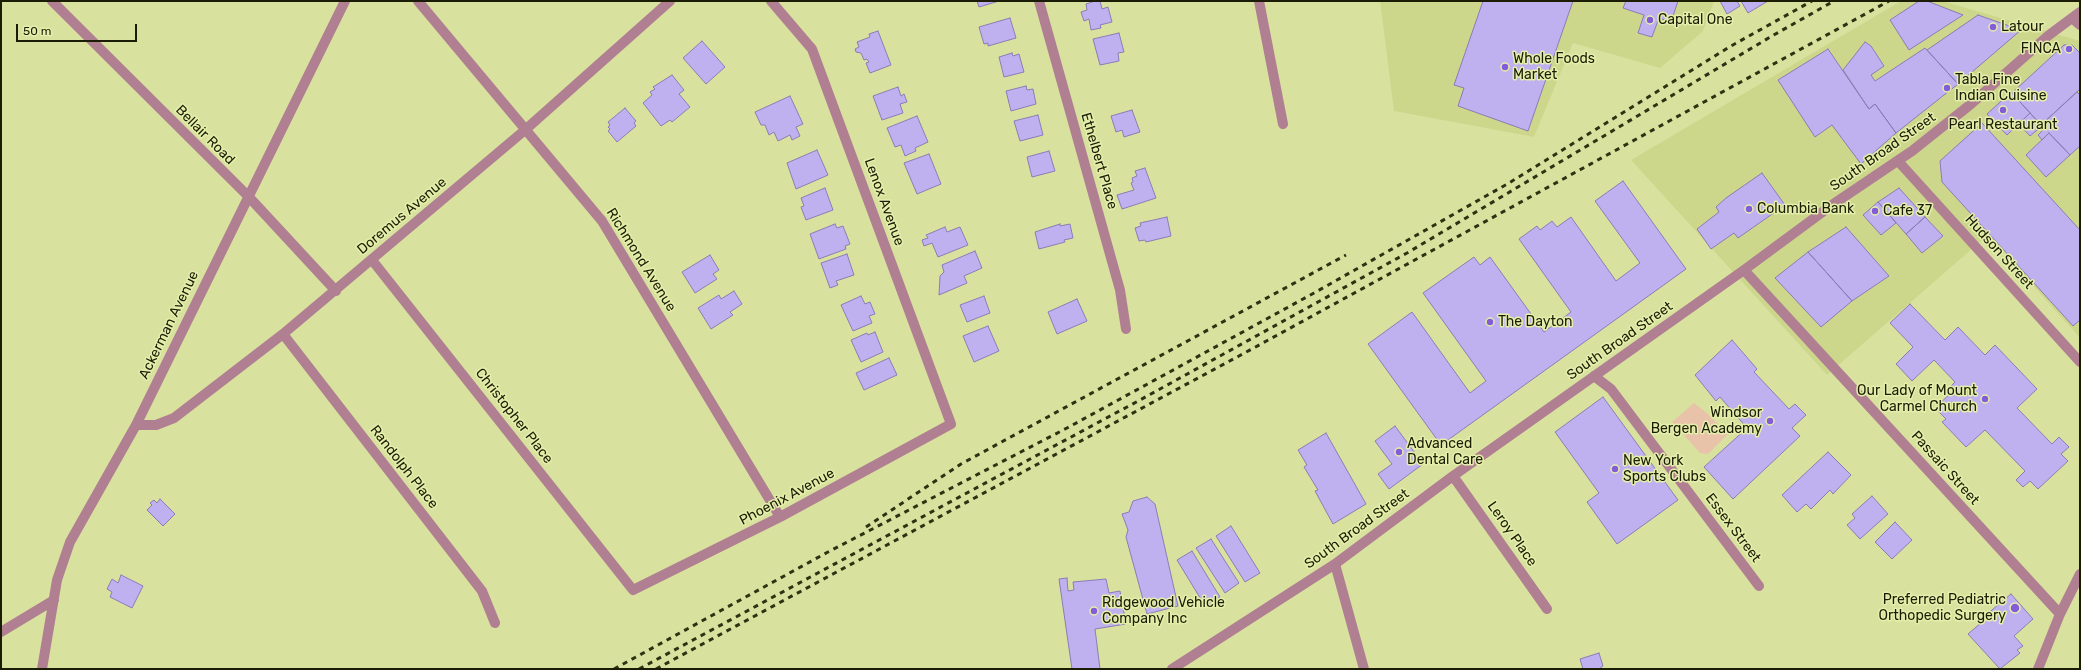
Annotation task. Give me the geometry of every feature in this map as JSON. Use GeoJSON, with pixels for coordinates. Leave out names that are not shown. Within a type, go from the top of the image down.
{"type":"FeatureCollection","features":[{"type":"Feature","properties":{"kind":"street","name":"Bellair Road"},"geometry":{"type":"LineString","coordinates":[[52,1],[248,196],[336,290]]}},
{"type":"Feature","properties":{"kind":"street","name":"Ackerman Avenue"},"geometry":{"type":"LineString","coordinates":[[42,669],[60,568],[70,542],[136,425],[345,1]]}},
{"type":"Feature","properties":{"kind":"street","name":"Richmond Avenue"},"geometry":{"type":"LineString","coordinates":[[418,1],[507,105],[525,130],[602,221],[780,517]]}},
{"type":"Feature","properties":{"kind":"street","name":"Doremus Avenue"},"geometry":{"type":"LineString","coordinates":[[136,425],[156,425],[174,418],[283,334],[525,130],[670,1]]}},
{"type":"Feature","properties":{"kind":"street","name":"Lenox Avenue"},"geometry":{"type":"LineString","coordinates":[[771,1],[812,49],[951,424]]}},
{"type":"Feature","properties":{"kind":"street","name":"Ethelbert Place"},"geometry":{"type":"LineString","coordinates":[[1039,1],[1120,290],[1126,329]]}},
{"type":"Feature","properties":{"kind":"street"},"geometry":{"type":"LineString","coordinates":[[1259,1],[1283,124]]}},
{"type":"Feature","properties":{"kind":"street"},"geometry":{"type":"LineString","coordinates":[[2076,15],[2080,25]]}},
{"type":"Feature","properties":{"kind":"street","name":"South Broad Street"},"geometry":{"type":"LineString","coordinates":[[1172,669],[1335,564],[1453,476],[1744,270],[1832,205],[1898,161],[1971,104],[2049,35],[2076,15]]}},
{"type":"Feature","properties":{"kind":"street","name":"Hudson Street"},"geometry":{"type":"LineString","coordinates":[[1898,161],[2080,362]]}},
{"type":"Feature","properties":{"kind":"street","name":"Christopher Place"},"geometry":{"type":"LineString","coordinates":[[372,260],[633,590]]}},
{"type":"Feature","properties":{"kind":"street","name":"Passaic Street"},"geometry":{"type":"LineString","coordinates":[[1744,270],[2059,619]]}},
{"type":"Feature","properties":{"kind":"street","name":"Randolph Place"},"geometry":{"type":"LineString","coordinates":[[283,334],[482,591],[495,623]]}},
{"type":"Feature","properties":{"kind":"street","name":"Essex Street"},"geometry":{"type":"LineString","coordinates":[[1594,376],[1611,389],[1759,586]]}},
{"type":"Feature","properties":{"kind":"street","name":"Phoenix Avenue"},"geometry":{"type":"LineString","coordinates":[[633,590],[780,517],[951,424]]}},
{"type":"Feature","properties":{"kind":"street","name":"Leroy Place"},"geometry":{"type":"LineString","coordinates":[[1453,476],[1547,609]]}},
{"type":"Feature","properties":{"kind":"street"},"geometry":{"type":"LineString","coordinates":[[1335,564],[1364,669]]}},
{"type":"Feature","properties":{"kind":"street"},"geometry":{"type":"LineString","coordinates":[[2038,669],[2080,574]]}},
{"type":"Feature","properties":{"kind":"street"},"geometry":{"type":"LineString","coordinates":[[1,632],[54,600]]}},
{"type":"Feature","properties":{"kind":"shaded area"},"geometry":{"type":"Polygon","coordinates":[[[1380,1],[1714,1],[1703,31],[1660,68],[1573,43],[1534,137],[1394,111],[1380,1]]]}},
{"type":"Feature","properties":{"kind":"shaded area"},"geometry":{"type":"Polygon","coordinates":[[[1901,1],[1942,1],[2080,41],[2080,338],[1988,235],[1827,375],[1631,160],[1901,1]]]}},
{"type":"Feature","properties":{"kind":"shaded area"},"geometry":{"type":"Polygon","coordinates":[[[1694,403],[1709,415],[1728,434],[1708,454],[1700,453],[1672,422],[1694,403]]]}},
{"type":"Feature","properties":{"kind":"building"},"geometry":{"type":"Polygon","coordinates":[[[977,1],[999,1],[979,7],[977,1]]]}},
{"type":"Feature","properties":{"kind":"building"},"geometry":{"type":"Polygon","coordinates":[[[1100,1],[1102,9],[1108,7],[1112,22],[1100,25],[1101,28],[1091,30],[1089,19],[1084,21],[1081,12],[1087,10],[1086,4],[1100,1]]]}},
{"type":"Feature","properties":{"kind":"building","name":"Whole Foods Market"},"geometry":{"type":"Polygon","coordinates":[[[1483,1],[1573,1],[1528,131],[1458,106],[1464,88],[1454,85],[1483,1]]]}},
{"type":"Feature","properties":{"kind":"building","name":"Capital One"},"geometry":{"type":"Polygon","coordinates":[[[1626,1],[1678,1],[1671,22],[1659,18],[1652,37],[1638,33],[1644,15],[1623,8],[1626,1]]]}},
{"type":"Feature","properties":{"kind":"building"},"geometry":{"type":"Polygon","coordinates":[[[1720,1],[1737,1],[1740,6],[1727,14],[1720,1]]]}},
{"type":"Feature","properties":{"kind":"building"},"geometry":{"type":"Polygon","coordinates":[[[1741,1],[1768,1],[1748,13],[1741,1]]]}},
{"type":"Feature","properties":{"kind":"building"},"geometry":{"type":"Polygon","coordinates":[[[1919,1],[1927,1],[1963,15],[1909,50],[1890,20],[1919,1]]]}},
{"type":"Feature","properties":{"kind":"building"},"geometry":{"type":"Polygon","coordinates":[[[1978,15],[2021,30],[1958,84],[1927,50],[1978,15]]]}},
{"type":"Feature","properties":{"kind":"building"},"geometry":{"type":"Polygon","coordinates":[[[1010,18],[1016,38],[988,46],[988,43],[984,44],[979,27],[1010,18]]]}},
{"type":"Feature","properties":{"kind":"building"},"geometry":{"type":"Polygon","coordinates":[[[878,31],[891,65],[870,73],[866,63],[869,62],[867,59],[864,60],[861,53],[856,52],[855,49],[859,47],[857,42],[870,37],[869,34],[878,31]]]}},
{"type":"Feature","properties":{"kind":"building"},"geometry":{"type":"Polygon","coordinates":[[[1119,33],[1124,52],[1118,53],[1119,61],[1100,65],[1093,39],[1119,33]]]}},
{"type":"Feature","properties":{"kind":"building"},"geometry":{"type":"Polygon","coordinates":[[[702,41],[725,67],[706,84],[683,58],[702,41]]]}},
{"type":"Feature","properties":{"kind":"building"},"geometry":{"type":"Polygon","coordinates":[[[1865,42],[1871,46],[1884,66],[1871,75],[1875,81],[1925,48],[1958,84],[1896,133],[1875,104],[1869,109],[1843,70],[1865,42]]]}},
{"type":"Feature","properties":{"kind":"building"},"geometry":{"type":"Polygon","coordinates":[[[2064,45],[2072,45],[2080,53],[2080,89],[2041,125],[2012,93],[2064,45]]]}},
{"type":"Feature","properties":{"kind":"building"},"geometry":{"type":"Polygon","coordinates":[[[1828,49],[1869,109],[1875,104],[1896,133],[1861,164],[1832,125],[1815,137],[1778,80],[1828,49]]]}},
{"type":"Feature","properties":{"kind":"building"},"geometry":{"type":"Polygon","coordinates":[[[1012,53],[1013,56],[1019,54],[1024,72],[1004,77],[999,57],[1012,53]]]}},
{"type":"Feature","properties":{"kind":"building"},"geometry":{"type":"Polygon","coordinates":[[[672,75],[684,90],[679,94],[690,107],[672,122],[670,120],[661,126],[643,103],[652,95],[650,92],[655,89],[653,87],[672,75]]]}},
{"type":"Feature","properties":{"kind":"building"},"geometry":{"type":"Polygon","coordinates":[[[1026,86],[1027,90],[1033,89],[1036,104],[1011,111],[1006,91],[1026,86]]]}},
{"type":"Feature","properties":{"kind":"building"},"geometry":{"type":"Polygon","coordinates":[[[898,87],[901,96],[904,94],[907,102],[900,104],[903,113],[882,120],[873,96],[898,87]]]}},
{"type":"Feature","properties":{"kind":"building"},"geometry":{"type":"Polygon","coordinates":[[[2011,92],[2030,113],[2007,135],[1987,114],[2011,92]]]}},
{"type":"Feature","properties":{"kind":"building"},"geometry":{"type":"Polygon","coordinates":[[[2077,92],[2080,95],[2080,146],[2070,155],[2049,133],[2042,140],[2038,135],[2044,129],[2041,125],[2077,92]]]}},
{"type":"Feature","properties":{"kind":"building"},"geometry":{"type":"Polygon","coordinates":[[[790,96],[803,124],[796,127],[800,136],[792,140],[790,135],[778,141],[774,132],[769,135],[765,125],[761,125],[755,112],[790,96]]]}},
{"type":"Feature","properties":{"kind":"building"},"geometry":{"type":"Polygon","coordinates":[[[625,108],[636,121],[634,123],[636,126],[617,142],[608,131],[610,129],[608,127],[610,125],[608,122],[625,108]]]}},
{"type":"Feature","properties":{"kind":"building"},"geometry":{"type":"Polygon","coordinates":[[[1132,110],[1140,132],[1124,137],[1122,130],[1116,132],[1111,116],[1132,110]]]}},
{"type":"Feature","properties":{"kind":"building"},"geometry":{"type":"Polygon","coordinates":[[[2030,113],[2042,126],[2030,136],[2019,124],[2030,113]]]}},
{"type":"Feature","properties":{"kind":"building"},"geometry":{"type":"Polygon","coordinates":[[[1038,115],[1043,135],[1020,141],[1014,121],[1038,115]]]}},
{"type":"Feature","properties":{"kind":"building"},"geometry":{"type":"Polygon","coordinates":[[[917,116],[928,142],[915,148],[916,151],[905,156],[901,145],[895,147],[887,128],[917,116]]]}},
{"type":"Feature","properties":{"kind":"building"},"geometry":{"type":"Polygon","coordinates":[[[1982,123],[2080,230],[2080,320],[2073,326],[1942,182],[1940,161],[1982,123]]]}},
{"type":"Feature","properties":{"kind":"building"},"geometry":{"type":"Polygon","coordinates":[[[2049,133],[2070,155],[2046,177],[2026,155],[2049,133]]]}},
{"type":"Feature","properties":{"kind":"building"},"geometry":{"type":"Polygon","coordinates":[[[817,150],[828,175],[796,189],[787,163],[817,150]]]}},
{"type":"Feature","properties":{"kind":"building"},"geometry":{"type":"Polygon","coordinates":[[[1049,151],[1055,171],[1032,177],[1027,157],[1049,151]]]}},
{"type":"Feature","properties":{"kind":"building"},"geometry":{"type":"Polygon","coordinates":[[[929,154],[941,184],[917,194],[904,163],[929,154]]]}},
{"type":"Feature","properties":{"kind":"building"},"geometry":{"type":"Polygon","coordinates":[[[1145,168],[1156,198],[1122,209],[1117,195],[1134,190],[1131,183],[1133,182],[1132,178],[1137,176],[1135,171],[1145,168]]]}},
{"type":"Feature","properties":{"kind":"building"},"geometry":{"type":"Polygon","coordinates":[[[1762,173],[1785,205],[1738,238],[1734,233],[1711,249],[1697,229],[1719,212],[1716,207],[1726,198],[1762,173]]]}},
{"type":"Feature","properties":{"kind":"building","name":"The Dayton"},"geometry":{"type":"Polygon","coordinates":[[[1623,181],[1686,269],[1441,445],[1368,344],[1412,312],[1470,393],[1486,381],[1423,293],[1474,257],[1480,265],[1490,257],[1544,332],[1571,312],[1519,239],[1537,226],[1540,230],[1552,221],[1557,227],[1571,217],[1616,281],[1640,263],[1595,201],[1623,181]]]}},
{"type":"Feature","properties":{"kind":"building"},"geometry":{"type":"Polygon","coordinates":[[[825,188],[833,210],[806,220],[801,207],[804,206],[801,198],[825,188]]]}},
{"type":"Feature","properties":{"kind":"building"},"geometry":{"type":"Polygon","coordinates":[[[1899,188],[1925,217],[1906,234],[1878,202],[1899,188]]]}},
{"type":"Feature","properties":{"kind":"building"},"geometry":{"type":"Polygon","coordinates":[[[1878,202],[1896,223],[1881,235],[1863,215],[1878,202]]]}},
{"type":"Feature","properties":{"kind":"building"},"geometry":{"type":"Polygon","coordinates":[[[1167,217],[1171,236],[1146,242],[1145,240],[1139,241],[1135,228],[1141,226],[1140,223],[1167,217]]]}},
{"type":"Feature","properties":{"kind":"building"},"geometry":{"type":"Polygon","coordinates":[[[1925,217],[1943,236],[1922,253],[1906,234],[1925,217]]]}},
{"type":"Feature","properties":{"kind":"building"},"geometry":{"type":"Polygon","coordinates":[[[835,224],[837,228],[843,226],[850,244],[845,246],[846,249],[819,259],[810,234],[835,224]]]}},
{"type":"Feature","properties":{"kind":"building"},"geometry":{"type":"Polygon","coordinates":[[[1060,224],[1060,226],[1070,224],[1073,238],[1064,240],[1065,242],[1039,249],[1035,232],[1060,224]]]}},
{"type":"Feature","properties":{"kind":"building"},"geometry":{"type":"Polygon","coordinates":[[[945,227],[947,232],[960,227],[968,245],[938,257],[932,243],[924,246],[922,240],[928,238],[926,235],[945,227]]]}},
{"type":"Feature","properties":{"kind":"building"},"geometry":{"type":"Polygon","coordinates":[[[1846,227],[1889,276],[1852,301],[1808,252],[1846,227]]]}},
{"type":"Feature","properties":{"kind":"building"},"geometry":{"type":"Polygon","coordinates":[[[975,251],[982,268],[964,276],[967,283],[939,295],[940,276],[944,272],[942,265],[975,251]]]}},
{"type":"Feature","properties":{"kind":"building"},"geometry":{"type":"Polygon","coordinates":[[[1808,252],[1852,301],[1821,327],[1775,278],[1808,252]]]}},
{"type":"Feature","properties":{"kind":"building"},"geometry":{"type":"Polygon","coordinates":[[[847,254],[854,275],[836,281],[838,285],[830,288],[821,263],[847,254]]]}},
{"type":"Feature","properties":{"kind":"building"},"geometry":{"type":"Polygon","coordinates":[[[710,255],[719,270],[713,274],[717,279],[695,293],[682,272],[710,255]]]}},
{"type":"Feature","properties":{"kind":"building"},"geometry":{"type":"Polygon","coordinates":[[[734,291],[742,304],[730,312],[733,315],[711,329],[698,308],[719,295],[721,299],[734,291]]]}},
{"type":"Feature","properties":{"kind":"building"},"geometry":{"type":"Polygon","coordinates":[[[861,296],[865,304],[870,302],[875,314],[869,316],[872,323],[853,331],[841,305],[861,296]]]}},
{"type":"Feature","properties":{"kind":"building"},"geometry":{"type":"Polygon","coordinates":[[[984,296],[990,313],[967,322],[960,305],[984,296]]]}},
{"type":"Feature","properties":{"kind":"building"},"geometry":{"type":"Polygon","coordinates":[[[1077,299],[1087,321],[1057,334],[1048,312],[1077,299]]]}},
{"type":"Feature","properties":{"kind":"building","name":"Our Lady of Mount Carmel Church"},"geometry":{"type":"Polygon","coordinates":[[[1910,304],[1945,340],[1958,327],[1985,355],[1995,345],[2037,389],[2017,408],[2052,444],[2059,437],[2069,447],[2061,454],[2068,461],[2038,489],[2030,481],[2023,487],[2016,480],[2025,471],[1985,430],[1966,447],[1942,422],[1946,419],[1935,408],[1953,391],[1950,387],[1955,382],[1934,360],[1912,381],[1896,364],[1913,347],[1890,323],[1910,304]]]}},
{"type":"Feature","properties":{"kind":"building"},"geometry":{"type":"Polygon","coordinates":[[[988,326],[999,351],[974,362],[963,336],[988,326]]]}},
{"type":"Feature","properties":{"kind":"building"},"geometry":{"type":"Polygon","coordinates":[[[875,332],[883,352],[861,362],[851,340],[867,333],[868,335],[875,332]]]}},
{"type":"Feature","properties":{"kind":"building","name":"Windsor Bergen Academy"},"geometry":{"type":"Polygon","coordinates":[[[1732,340],[1757,369],[1754,372],[1789,409],[1795,404],[1806,415],[1792,428],[1800,436],[1733,499],[1704,467],[1747,428],[1720,397],[1716,401],[1695,375],[1732,340]]]}},
{"type":"Feature","properties":{"kind":"building"},"geometry":{"type":"Polygon","coordinates":[[[889,358],[897,375],[864,390],[856,373],[889,358]]]}},
{"type":"Feature","properties":{"kind":"building"},"geometry":{"type":"Polygon","coordinates":[[[1603,397],[1678,500],[1617,544],[1587,502],[1599,493],[1555,432],[1603,397]]]}},
{"type":"Feature","properties":{"kind":"building","name":"Advanced Dental Care"},"geometry":{"type":"Polygon","coordinates":[[[1395,426],[1423,464],[1389,489],[1378,474],[1392,464],[1375,441],[1395,426]]]}},
{"type":"Feature","properties":{"kind":"building"},"geometry":{"type":"Polygon","coordinates":[[[1326,433],[1366,504],[1333,524],[1315,491],[1318,490],[1304,467],[1307,465],[1298,450],[1326,433]]]}},
{"type":"Feature","properties":{"kind":"building"},"geometry":{"type":"Polygon","coordinates":[[[1828,452],[1851,475],[1833,494],[1830,490],[1811,509],[1806,504],[1797,512],[1782,495],[1828,452]]]}},
{"type":"Feature","properties":{"kind":"building"},"geometry":{"type":"Polygon","coordinates":[[[1872,496],[1888,514],[1860,539],[1847,525],[1855,518],[1852,514],[1872,496]]]}},
{"type":"Feature","properties":{"kind":"building"},"geometry":{"type":"Polygon","coordinates":[[[1147,497],[1155,504],[1178,606],[1147,614],[1126,537],[1128,530],[1122,514],[1129,512],[1133,501],[1147,497]]]}},
{"type":"Feature","properties":{"kind":"building"},"geometry":{"type":"Polygon","coordinates":[[[160,499],[175,514],[163,526],[147,510],[152,505],[150,503],[154,500],[157,503],[160,499]]]}},
{"type":"Feature","properties":{"kind":"building"},"geometry":{"type":"Polygon","coordinates":[[[1895,522],[1912,540],[1892,559],[1875,542],[1895,522]]]}},
{"type":"Feature","properties":{"kind":"building"},"geometry":{"type":"Polygon","coordinates":[[[1231,526],[1260,573],[1245,582],[1216,536],[1231,526]]]}},
{"type":"Feature","properties":{"kind":"building"},"geometry":{"type":"Polygon","coordinates":[[[1211,539],[1239,583],[1225,593],[1196,548],[1211,539]]]}},
{"type":"Feature","properties":{"kind":"building"},"geometry":{"type":"Polygon","coordinates":[[[1192,551],[1220,597],[1205,606],[1177,560],[1192,551]]]}},
{"type":"Feature","properties":{"kind":"building"},"geometry":{"type":"Polygon","coordinates":[[[121,575],[143,586],[132,608],[110,597],[112,592],[107,589],[112,579],[118,583],[121,575]]]}},
{"type":"Feature","properties":{"kind":"building","name":"Ridgewood Vehicle Company Inc"},"geometry":{"type":"Polygon","coordinates":[[[1067,578],[1068,591],[1074,590],[1073,582],[1106,579],[1109,593],[1120,591],[1126,624],[1095,629],[1100,669],[1072,669],[1059,579],[1067,578]]]}},
{"type":"Feature","properties":{"kind":"building"},"geometry":{"type":"Polygon","coordinates":[[[2011,594],[2033,619],[2014,636],[2023,646],[2017,650],[2020,653],[2000,669],[1968,634],[1982,622],[1980,620],[2011,594]]]}},
{"type":"Feature","properties":{"kind":"building"},"geometry":{"type":"Polygon","coordinates":[[[1599,653],[1603,666],[1601,669],[1583,669],[1580,659],[1599,653]]]}},
{"type":"Feature","properties":{"kind":"railway"},"geometry":{"type":"LineString","coordinates":[[614,669],[828,552],[1067,428],[1314,293],[1509,183],[1731,46],[1812,1]]}},
{"type":"Feature","properties":{"kind":"railway"},"geometry":{"type":"LineString","coordinates":[[639,669],[1140,400],[1407,253],[1772,36],[1834,1]]}},
{"type":"Feature","properties":{"kind":"railway"},"geometry":{"type":"LineString","coordinates":[[656,669],[1239,356],[1889,1]]}},
{"type":"Feature","properties":{"kind":"railway"},"geometry":{"type":"LineString","coordinates":[[866,527],[961,464],[1346,255]]}},
{"type":"Feature","properties":{"kind":"place","name":"Capital One"},"geometry":{"type":"Point","coordinates":[1650,20]}},
{"type":"Feature","properties":{"kind":"place","name":"Latour"},"geometry":{"type":"Point","coordinates":[1993,27]}},
{"type":"Feature","properties":{"kind":"place","name":"FINCA"},"geometry":{"type":"Point","coordinates":[2069,49]}},
{"type":"Feature","properties":{"kind":"place","name":"Whole Foods Market"},"geometry":{"type":"Point","coordinates":[1505,67]}},
{"type":"Feature","properties":{"kind":"place","name":"Tabla Fine Indian Cuisine"},"geometry":{"type":"Point","coordinates":[1947,88]}},
{"type":"Feature","properties":{"kind":"place","name":"Pearl Restaurant"},"geometry":{"type":"Point","coordinates":[2003,110]}},
{"type":"Feature","properties":{"kind":"place","name":"Columbia Bank"},"geometry":{"type":"Point","coordinates":[1749,209]}},
{"type":"Feature","properties":{"kind":"place","name":"Cafe 37"},"geometry":{"type":"Point","coordinates":[1875,211]}},
{"type":"Feature","properties":{"kind":"place","name":"The Dayton"},"geometry":{"type":"Point","coordinates":[1490,322]}},
{"type":"Feature","properties":{"kind":"place","name":"Our Lady of Mount Carmel Church"},"geometry":{"type":"Point","coordinates":[1985,399]}},
{"type":"Feature","properties":{"kind":"place","name":"Windsor Bergen Academy"},"geometry":{"type":"Point","coordinates":[1770,421]}},
{"type":"Feature","properties":{"kind":"place","name":"Advanced Dental Care"},"geometry":{"type":"Point","coordinates":[1399,452]}},
{"type":"Feature","properties":{"kind":"place","name":"New York Sports Clubs"},"geometry":{"type":"Point","coordinates":[1615,469]}},
{"type":"Feature","properties":{"kind":"place","name":"Preferred Pediatric Orthopedic Surgery"},"geometry":{"type":"Point","coordinates":[2015,608]}},
{"type":"Feature","properties":{"kind":"place","name":"Ridgewood Vehicle Company Inc"},"geometry":{"type":"Point","coordinates":[1094,611]}}]}
